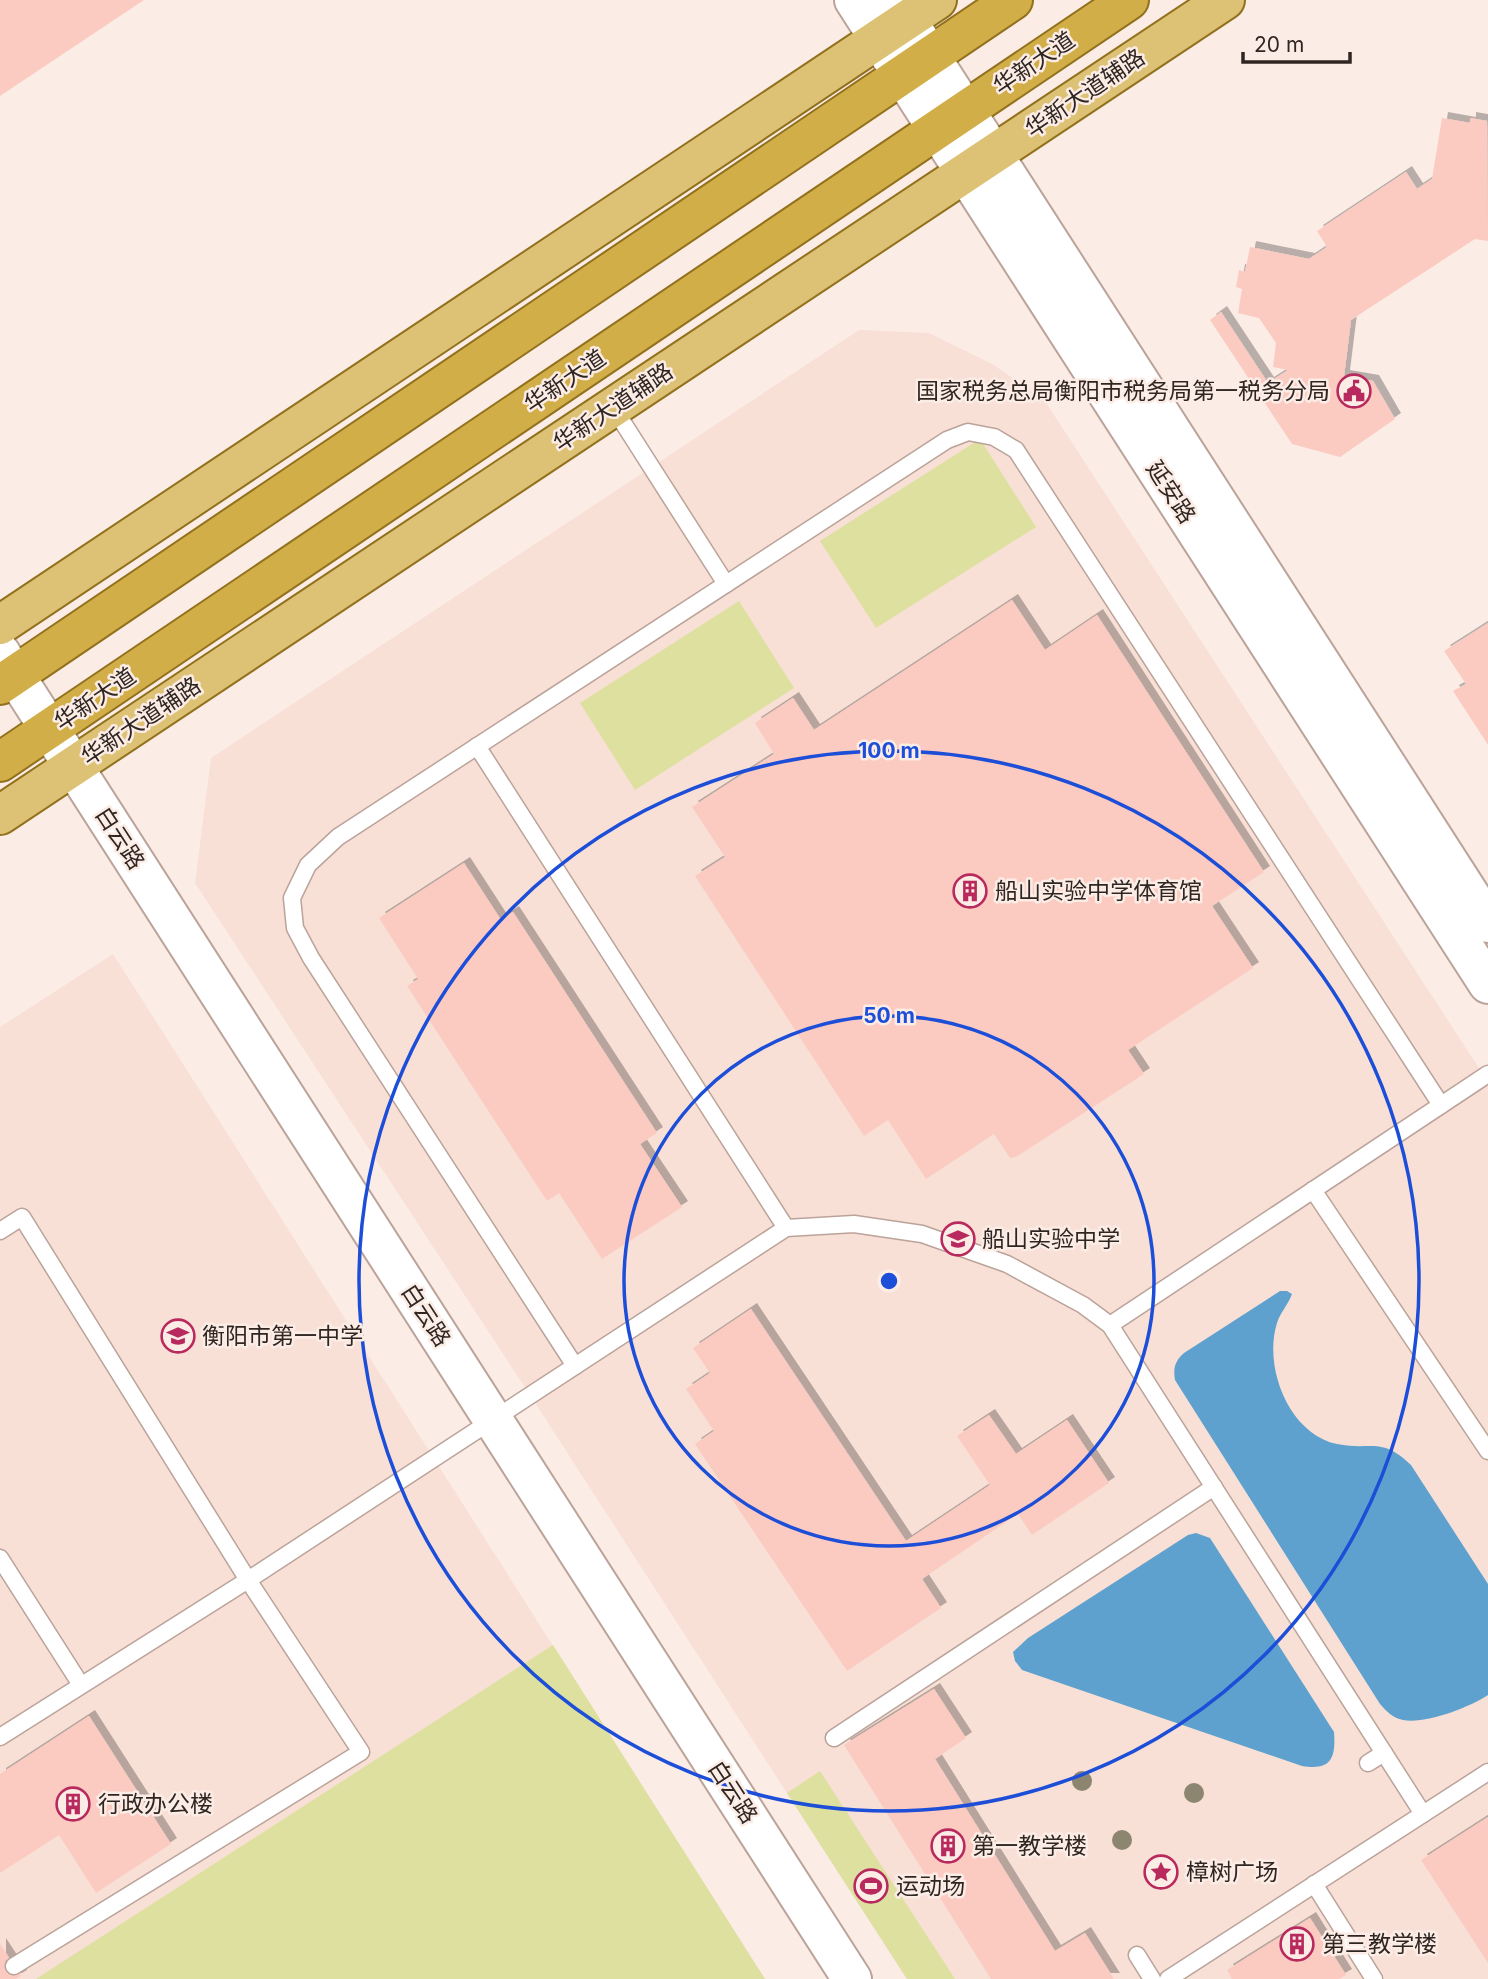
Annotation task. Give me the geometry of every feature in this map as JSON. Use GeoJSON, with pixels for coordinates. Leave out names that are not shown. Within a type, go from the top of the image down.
{"type":"FeatureCollection","features":[{"type":"Feature","properties":{"kind":"highway"},"geometry":{"type":"LineString","coordinates":[[4,675],[1013,0]]}},
{"type":"Feature","properties":{"kind":"highway","name":"华新大道"},"geometry":{"type":"LineString","coordinates":[[0,762],[1129,0]]}},
{"type":"Feature","properties":{"kind":"main road","name":"华新大道辅路"},"geometry":{"type":"LineString","coordinates":[[0,815],[1226,0]]}},
{"type":"Feature","properties":{"kind":"main road"},"geometry":{"type":"LineString","coordinates":[[0,625],[904,15]]}},
{"type":"Feature","properties":{"kind":"street","name":"延安路"},"geometry":{"type":"LineString","coordinates":[[854,0],[904,15],[916,65],[1488,984]]}},
{"type":"Feature","properties":{"kind":"street","name":"延安路"},"geometry":{"type":"LineString","coordinates":[[979,164],[1488,923]]}},
{"type":"Feature","properties":{"kind":"street","name":"白云路"},"geometry":{"type":"LineString","coordinates":[[4,675],[484,1425],[852,1979]]}},
{"type":"Feature","properties":{"kind":"street","name":"白云路"},"geometry":{"type":"LineString","coordinates":[[484,1425],[824,1979]]}},
{"type":"Feature","properties":{"kind":"lane"},"geometry":{"type":"LineString","coordinates":[[613,407],[726,584]]}},
{"type":"Feature","properties":{"kind":"lane"},"geometry":{"type":"LineString","coordinates":[[575,1366],[311,958],[295,928],[292,898],[307,865],[338,837],[947,440],[968,432],[993,437],[1016,450],[1441,1105]]}},
{"type":"Feature","properties":{"kind":"lane"},"geometry":{"type":"LineString","coordinates":[[477,746],[786,1228]]}},
{"type":"Feature","properties":{"kind":"lane"},"geometry":{"type":"LineString","coordinates":[[1110,1325],[1488,1074]]}},
{"type":"Feature","properties":{"kind":"lane"},"geometry":{"type":"LineString","coordinates":[[1313,1190],[1488,1451]]}},
{"type":"Feature","properties":{"kind":"lane"},"geometry":{"type":"LineString","coordinates":[[0,1231],[22,1217],[248,1580],[361,1752],[14,1966]]}},
{"type":"Feature","properties":{"kind":"lane"},"geometry":{"type":"LineString","coordinates":[[0,1737],[248,1580],[786,1228],[854,1224],[922,1234],[1007,1264],[1083,1305],[1110,1325],[1423,1814]]}},
{"type":"Feature","properties":{"kind":"lane"},"geometry":{"type":"LineString","coordinates":[[834,1738],[968,1656],[1214,1488]]}},
{"type":"Feature","properties":{"kind":"lane"},"geometry":{"type":"LineString","coordinates":[[0,1558],[81,1685]]}},
{"type":"Feature","properties":{"kind":"lane"},"geometry":{"type":"LineString","coordinates":[[1368,1763],[1384,1753]]}},
{"type":"Feature","properties":{"kind":"lane"},"geometry":{"type":"LineString","coordinates":[[1168,1979],[1488,1772]]}},
{"type":"Feature","properties":{"kind":"lane"},"geometry":{"type":"LineString","coordinates":[[1314,1884],[1374,1979]]}},
{"type":"Feature","properties":{"kind":"lane"},"geometry":{"type":"LineString","coordinates":[[1137,1955],[1152,1979]]}},
{"type":"Feature","properties":{"kind":"shaded area","name":"船山实验中学"},"geometry":{"type":"Polygon","coordinates":[[[859,330],[929,333],[994,365],[1045,401],[1488,1082],[1488,1979],[907,1979],[195,883],[211,758],[859,330]]]}},
{"type":"Feature","properties":{"kind":"shaded area","name":"衡阳市第一中学"},"geometry":{"type":"Polygon","coordinates":[[[113,954],[765,1979],[0,1979],[0,1027],[113,954]]]}},
{"type":"Feature","properties":{"kind":"green space"},"geometry":{"type":"Polygon","coordinates":[[[980,439],[1036,527],[876,628],[820,541],[980,439]]]}},
{"type":"Feature","properties":{"kind":"green space"},"geometry":{"type":"Polygon","coordinates":[[[739,601],[794,688],[635,790],[580,703],[739,601]]]}},
{"type":"Feature","properties":{"kind":"green space"},"geometry":{"type":"Polygon","coordinates":[[[553,1645],[765,1979],[36,1979],[553,1645]]]}},
{"type":"Feature","properties":{"kind":"green space","name":"运动场"},"geometry":{"type":"Polygon","coordinates":[[[820,1771],[955,1979],[907,1979],[787,1793],[820,1771]]]}},
{"type":"Feature","properties":{"kind":"water"},"geometry":{"type":"Polygon","coordinates":[[[1280,1291],[1292,1294],[1277,1323],[1274,1359],[1277,1378],[1293,1413],[1305,1427],[1320,1438],[1349,1446],[1383,1447],[1401,1456],[1411,1465],[1488,1584],[1488,1695],[1470,1705],[1447,1714],[1412,1721],[1396,1718],[1382,1707],[1175,1380],[1175,1365],[1184,1353],[1280,1291]]]}},
{"type":"Feature","properties":{"kind":"water"},"geometry":{"type":"Polygon","coordinates":[[[1196,1533],[1210,1538],[1334,1732],[1334,1749],[1330,1761],[1325,1764],[1302,1766],[1022,1670],[1015,1661],[1013,1652],[1028,1638],[1188,1535],[1196,1533]]]}},
{"type":"Feature","properties":{"kind":"building"},"geometry":{"type":"Polygon","coordinates":[[[0,0],[144,0],[0,96],[0,0]]]}},
{"type":"Feature","properties":{"kind":"building"},"geometry":{"type":"Polygon","coordinates":[[[1442,118],[1470,123],[1470,118],[1487,121],[1488,241],[1475,239],[1351,320],[1344,376],[1373,381],[1395,419],[1340,457],[1292,444],[1210,320],[1221,312],[1268,383],[1288,370],[1273,367],[1276,343],[1259,318],[1238,313],[1242,289],[1236,287],[1239,270],[1245,272],[1250,247],[1309,259],[1327,247],[1317,231],[1406,172],[1417,189],[1432,179],[1442,118]]]}},
{"type":"Feature","properties":{"kind":"building","name":"船山实验中学体育馆"},"geometry":{"type":"Polygon","coordinates":[[[1012,600],[1045,650],[1097,615],[1264,872],[1212,906],[1253,968],[1128,1050],[1144,1074],[1016,1157],[1010,1158],[994,1134],[926,1179],[888,1120],[864,1136],[695,876],[725,857],[692,807],[774,754],[755,723],[793,698],[814,730],[1012,600]]]}},
{"type":"Feature","properties":{"kind":"building"},"geometry":{"type":"Polygon","coordinates":[[[1488,623],[1488,745],[1453,691],[1466,684],[1444,651],[1488,623]]]}},
{"type":"Feature","properties":{"kind":"building"},"geometry":{"type":"Polygon","coordinates":[[[464,863],[501,920],[513,912],[657,1133],[640,1144],[682,1207],[602,1259],[559,1193],[547,1201],[407,986],[418,979],[379,918],[464,863]]]}},
{"type":"Feature","properties":{"kind":"building"},"geometry":{"type":"Polygon","coordinates":[[[751,1309],[906,1541],[990,1485],[957,1436],[989,1415],[1016,1454],[1067,1420],[1109,1483],[1032,1535],[1018,1514],[922,1579],[941,1608],[847,1671],[695,1444],[714,1431],[686,1389],[710,1373],[693,1348],[751,1309]]]}},
{"type":"Feature","properties":{"kind":"building","name":"第一教学楼"},"geometry":{"type":"Polygon","coordinates":[[[934,1689],[966,1738],[935,1759],[1055,1951],[1085,1933],[1114,1979],[991,1979],[844,1745],[934,1689]]]}},
{"type":"Feature","properties":{"kind":"building","name":"行政办公楼"},"geometry":{"type":"Polygon","coordinates":[[[89,1716],[171,1844],[96,1893],[59,1835],[0,1873],[0,1774],[89,1716]]]}},
{"type":"Feature","properties":{"kind":"building"},"geometry":{"type":"Polygon","coordinates":[[[1488,1817],[1488,1963],[1421,1860],[1488,1817]]]}},
{"type":"Feature","properties":{"kind":"building","name":"第三教学楼"},"geometry":{"type":"Polygon","coordinates":[[[1310,1918],[1346,1975],[1339,1979],[1232,1979],[1227,1970],[1310,1918]]]}},
{"type":"Feature","properties":{"kind":"building"},"geometry":{"type":"Polygon","coordinates":[[[0,1944],[21,1976],[16,1979],[0,1979],[0,1944]]]}},
{"type":"Feature","properties":{"kind":"place","name":"国家税务总局衡阳市税务局第一税务分局"},"geometry":{"type":"Point","coordinates":[1354,391]}},
{"type":"Feature","properties":{"kind":"place","name":"船山实验中学体育馆"},"geometry":{"type":"Point","coordinates":[970,891]}},
{"type":"Feature","properties":{"kind":"place","name":"船山实验中学"},"geometry":{"type":"Point","coordinates":[958,1239]}},
{"type":"Feature","properties":{"kind":"place","name":"衡阳市第一中学"},"geometry":{"type":"Point","coordinates":[178,1336]}},
{"type":"Feature","properties":{"kind":"place","name":"行政办公楼"},"geometry":{"type":"Point","coordinates":[73,1804]}},
{"type":"Feature","properties":{"kind":"place","name":"第一教学楼"},"geometry":{"type":"Point","coordinates":[948,1846]}},
{"type":"Feature","properties":{"kind":"place","name":"樟树广场"},"geometry":{"type":"Point","coordinates":[1161,1872]}},
{"type":"Feature","properties":{"kind":"place","name":"运动场"},"geometry":{"type":"Point","coordinates":[871,1886]}},
{"type":"Feature","properties":{"kind":"place","name":"第三教学楼"},"geometry":{"type":"Point","coordinates":[1297,1944]}}]}
